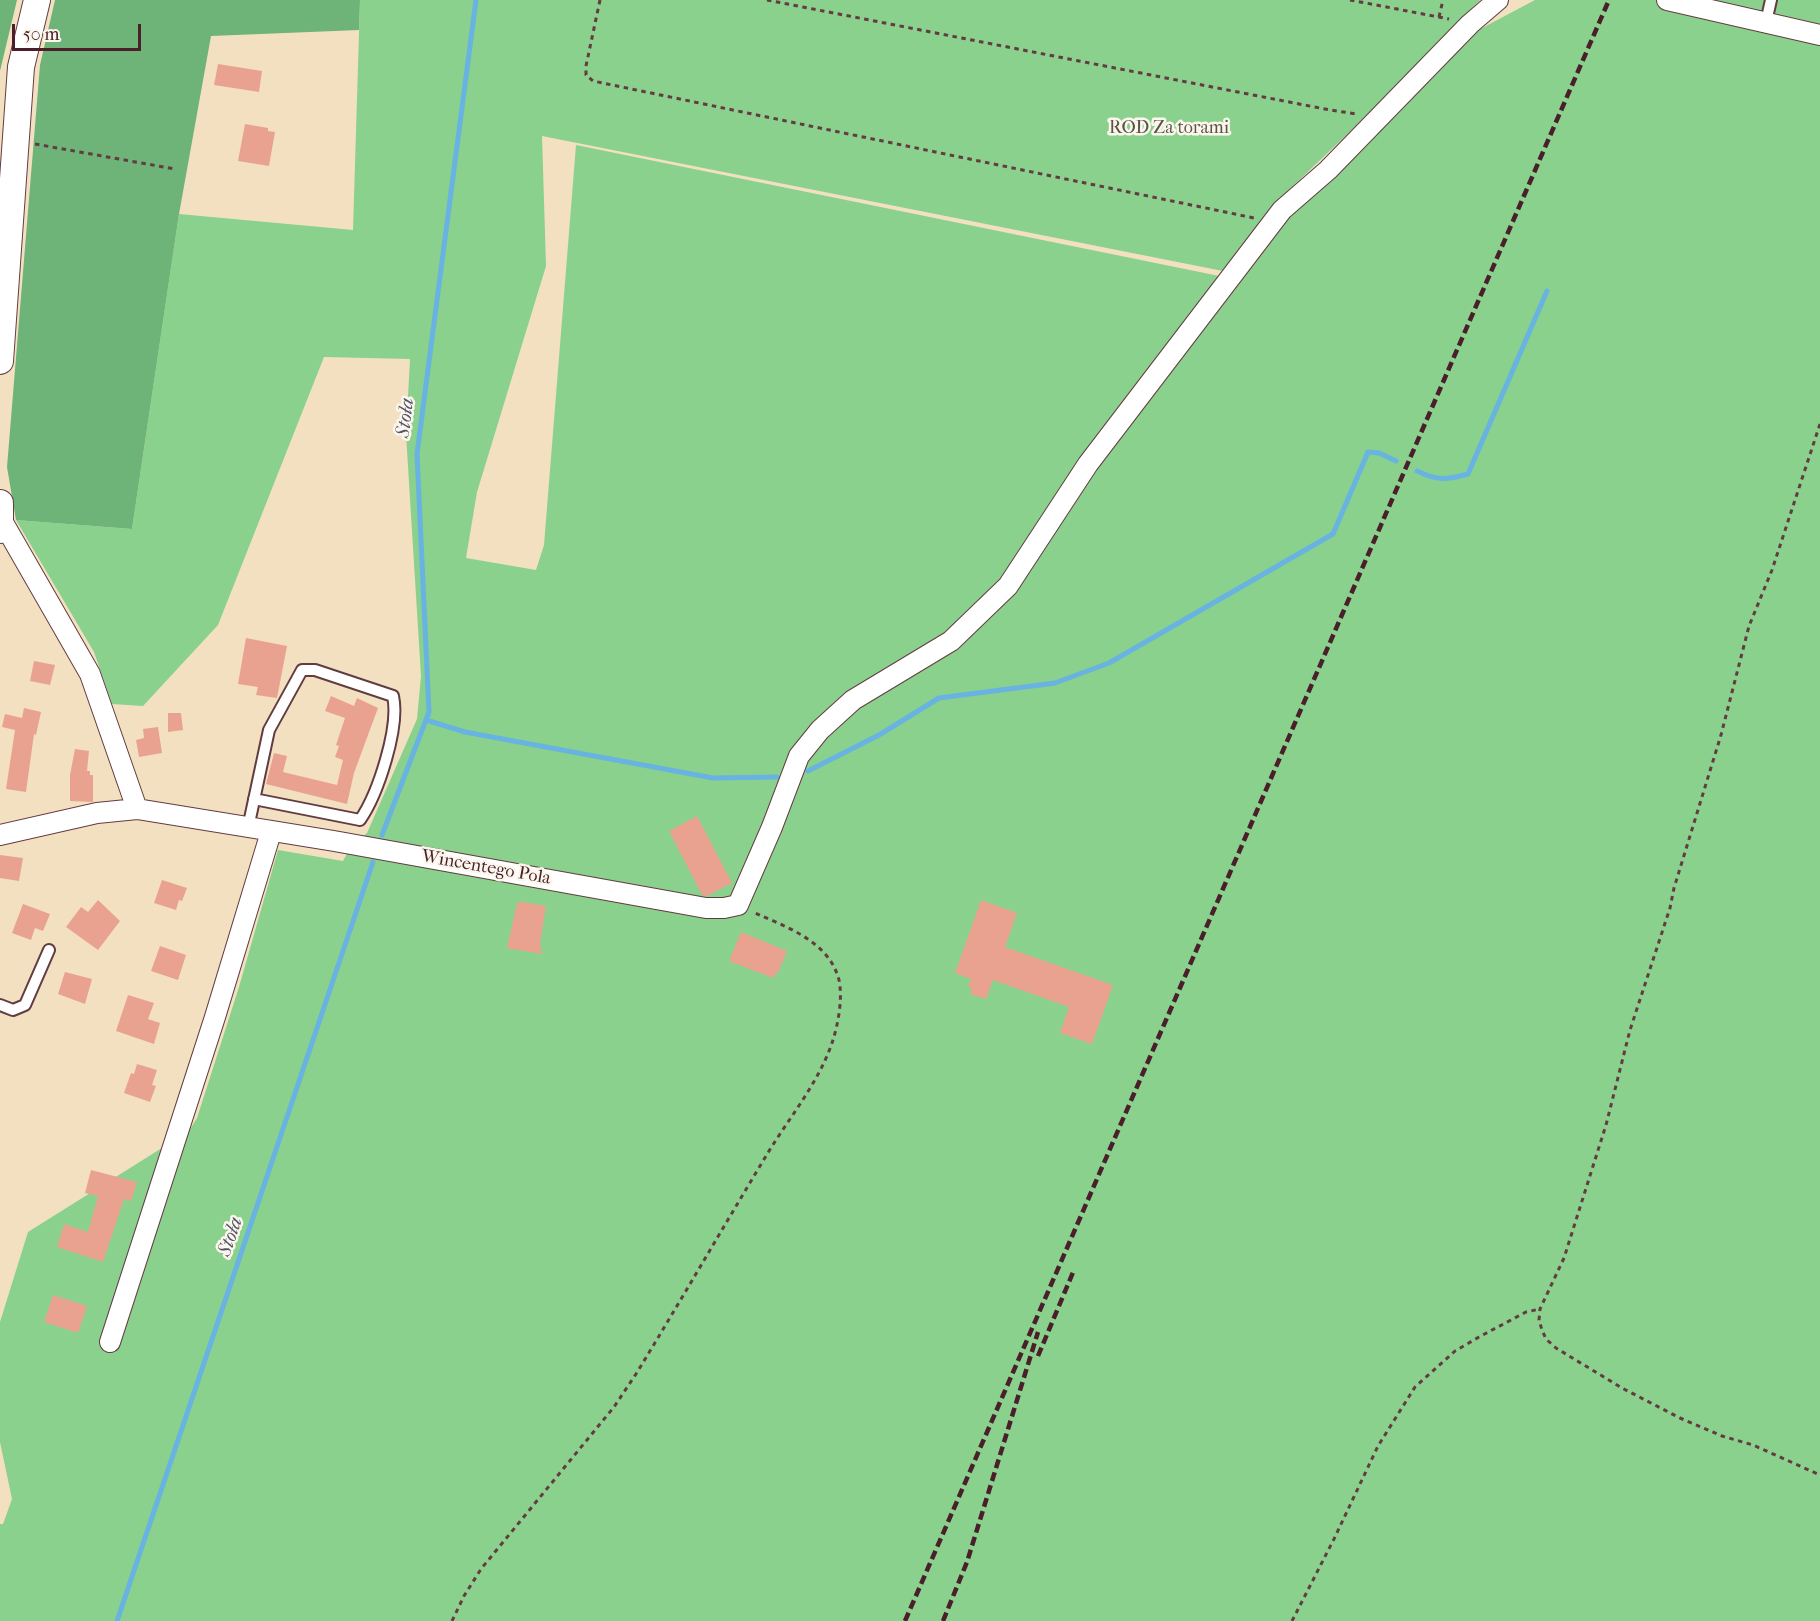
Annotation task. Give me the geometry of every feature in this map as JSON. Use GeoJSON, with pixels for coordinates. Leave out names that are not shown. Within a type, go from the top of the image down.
{"type":"FeatureCollection","features":[{"type":"Feature","properties":{"kind":"street"},"geometry":{"type":"LineString","coordinates":[[0,361],[21,67],[37,0]]}},
{"type":"Feature","properties":{"kind":"street"},"geometry":{"type":"LineString","coordinates":[[738,904],[772,827],[799,756],[820,730],[853,700],[951,641],[1008,586],[1088,465],[1282,210],[1328,170],[1470,24],[1498,0]]}},
{"type":"Feature","properties":{"kind":"street"},"geometry":{"type":"LineString","coordinates":[[1667,0],[1820,35]]}},
{"type":"Feature","properties":{"kind":"street"},"geometry":{"type":"LineString","coordinates":[[0,503],[0,530]]}},
{"type":"Feature","properties":{"kind":"street"},"geometry":{"type":"LineString","coordinates":[[1,519],[90,674],[137,809]]}},
{"type":"Feature","properties":{"kind":"street","name":"Wincentego Pola"},"geometry":{"type":"LineString","coordinates":[[0,835],[97,813],[137,809],[334,841],[706,908],[724,908],[738,904]]}},
{"type":"Feature","properties":{"kind":"street"},"geometry":{"type":"LineString","coordinates":[[110,1342],[215,1017],[271,832]]}},
{"type":"Feature","properties":{"kind":"lane"},"geometry":{"type":"LineString","coordinates":[[1766,22],[1772,0]]}},
{"type":"Feature","properties":{"kind":"lane"},"geometry":{"type":"LineString","coordinates":[[248,828],[254,799],[269,730],[302,670],[315,670],[393,696],[395,707],[387,760],[368,808],[360,820],[254,799]]}},
{"type":"Feature","properties":{"kind":"lane"},"geometry":{"type":"LineString","coordinates":[[0,1005],[13,1010],[25,1005],[49,950]]}},
{"type":"Feature","properties":{"kind":"path"},"geometry":{"type":"LineString","coordinates":[[600,0],[586,66],[586,75],[593,81],[1273,222]]}},
{"type":"Feature","properties":{"kind":"path"},"geometry":{"type":"LineString","coordinates":[[767,0],[1330,110],[1380,116]]}},
{"type":"Feature","properties":{"kind":"path"},"geometry":{"type":"LineString","coordinates":[[1350,0],[1470,24]]}},
{"type":"Feature","properties":{"kind":"path"},"geometry":{"type":"LineString","coordinates":[[1439,17],[1443,0]]}},
{"type":"Feature","properties":{"kind":"path"},"geometry":{"type":"LineString","coordinates":[[16,141],[175,169]]}},
{"type":"Feature","properties":{"kind":"path"},"geometry":{"type":"LineString","coordinates":[[1820,424],[1772,570],[1749,626],[1721,735],[1670,908],[1630,1030],[1606,1125],[1564,1258],[1540,1309],[1539,1320],[1546,1339],[1583,1365],[1680,1418],[1722,1436],[1753,1445],[1820,1475]]}},
{"type":"Feature","properties":{"kind":"path"},"geometry":{"type":"LineString","coordinates":[[452,1621],[481,1569],[614,1407],[630,1383],[770,1149],[818,1074],[832,1042],[840,1002],[839,982],[833,964],[821,949],[800,934],[738,904]]}},
{"type":"Feature","properties":{"kind":"path"},"geometry":{"type":"LineString","coordinates":[[1292,1621],[1378,1446],[1415,1387],[1455,1351],[1479,1336],[1526,1312],[1540,1309]]}},
{"type":"Feature","properties":{"kind":"green space"},"geometry":{"type":"Polygon","coordinates":[[[0,0],[17,0],[0,71],[0,0]]]}},
{"type":"Feature","properties":{"kind":"green space"},"geometry":{"type":"Polygon","coordinates":[[[55,0],[360,0],[359,30],[211,36],[179,214],[132,529],[16,520],[7,467],[40,65],[55,0]]]}},
{"type":"Feature","properties":{"kind":"green space","name":"ROD Za torami"},"geometry":{"type":"Polygon","coordinates":[[[360,0],[1480,0],[1361,121],[1272,206],[1223,271],[542,136],[546,266],[477,492],[466,558],[536,570],[544,545],[576,145],[1234,279],[1316,183],[1452,44],[1535,0],[1820,0],[1820,1621],[0,1621],[0,1524],[3,1524],[12,1499],[0,1442],[0,1322],[28,1232],[189,1131],[197,1118],[239,987],[278,850],[343,861],[350,848],[367,833],[417,719],[421,676],[406,434],[410,359],[324,357],[218,625],[143,706],[112,704],[94,652],[16,520],[132,529],[179,214],[353,230],[360,0]]]}},
{"type":"Feature","properties":{"kind":"building"},"geometry":{"type":"Polygon","coordinates":[[[218,64],[262,71],[259,92],[214,85],[218,64]]]}},
{"type":"Feature","properties":{"kind":"building"},"geometry":{"type":"Polygon","coordinates":[[[245,124],[268,128],[268,131],[275,132],[269,166],[238,161],[245,124]]]}},
{"type":"Feature","properties":{"kind":"building"},"geometry":{"type":"Polygon","coordinates":[[[246,638],[287,646],[277,698],[256,695],[258,687],[238,684],[246,638]]]}},
{"type":"Feature","properties":{"kind":"building"},"geometry":{"type":"Polygon","coordinates":[[[34,661],[55,665],[50,685],[30,681],[34,661]]]}},
{"type":"Feature","properties":{"kind":"building"},"geometry":{"type":"Polygon","coordinates":[[[331,696],[354,706],[357,698],[378,708],[354,773],[347,804],[266,784],[274,753],[287,756],[283,772],[337,785],[343,760],[335,757],[339,746],[336,745],[345,718],[325,711],[331,696]]]}},
{"type":"Feature","properties":{"kind":"building"},"geometry":{"type":"Polygon","coordinates":[[[24,708],[41,712],[36,735],[34,734],[26,792],[6,789],[15,730],[2,727],[5,714],[22,718],[24,708]]]}},
{"type":"Feature","properties":{"kind":"building"},"geometry":{"type":"Polygon","coordinates":[[[168,713],[181,713],[183,730],[168,732],[168,713]]]}},
{"type":"Feature","properties":{"kind":"building"},"geometry":{"type":"Polygon","coordinates":[[[158,727],[162,753],[139,757],[136,740],[144,738],[143,729],[158,727]]]}},
{"type":"Feature","properties":{"kind":"building"},"geometry":{"type":"Polygon","coordinates":[[[75,749],[89,751],[87,771],[93,775],[93,802],[70,801],[70,775],[75,749]]]}},
{"type":"Feature","properties":{"kind":"building"},"geometry":{"type":"Polygon","coordinates":[[[697,816],[732,883],[707,896],[702,895],[669,831],[697,816]]]}},
{"type":"Feature","properties":{"kind":"building"},"geometry":{"type":"Polygon","coordinates":[[[0,855],[23,858],[19,881],[0,878],[0,855]]]}},
{"type":"Feature","properties":{"kind":"building"},"geometry":{"type":"Polygon","coordinates":[[[162,880],[187,888],[176,910],[154,903],[162,880]]]}},
{"type":"Feature","properties":{"kind":"building"},"geometry":{"type":"Polygon","coordinates":[[[98,900],[120,921],[98,950],[66,927],[81,907],[88,912],[98,900]]]}},
{"type":"Feature","properties":{"kind":"building"},"geometry":{"type":"Polygon","coordinates":[[[981,900],[1017,913],[1005,947],[1113,985],[1092,1044],[1060,1033],[1069,1007],[993,980],[986,999],[970,994],[972,989],[968,987],[971,979],[955,973],[981,900]]]}},
{"type":"Feature","properties":{"kind":"building"},"geometry":{"type":"Polygon","coordinates":[[[517,903],[546,906],[540,944],[542,954],[507,948],[517,903]]]}},
{"type":"Feature","properties":{"kind":"building"},"geometry":{"type":"Polygon","coordinates":[[[23,904],[50,914],[43,931],[35,928],[31,940],[12,933],[23,904]]]}},
{"type":"Feature","properties":{"kind":"building"},"geometry":{"type":"Polygon","coordinates":[[[741,932],[787,951],[778,973],[773,978],[729,961],[741,932]]]}},
{"type":"Feature","properties":{"kind":"building"},"geometry":{"type":"Polygon","coordinates":[[[160,946],[186,955],[178,980],[151,971],[160,946]]]}},
{"type":"Feature","properties":{"kind":"building"},"geometry":{"type":"Polygon","coordinates":[[[65,972],[92,979],[85,1004],[58,994],[65,972]]]}},
{"type":"Feature","properties":{"kind":"building"},"geometry":{"type":"Polygon","coordinates":[[[128,995],[154,1003],[148,1019],[160,1023],[154,1044],[116,1031],[128,995]]]}},
{"type":"Feature","properties":{"kind":"building"},"geometry":{"type":"Polygon","coordinates":[[[137,1064],[157,1070],[152,1085],[156,1086],[150,1102],[124,1093],[137,1064]]]}},
{"type":"Feature","properties":{"kind":"building"},"geometry":{"type":"Polygon","coordinates":[[[91,1170],[137,1182],[131,1201],[124,1199],[103,1262],[57,1247],[64,1224],[88,1232],[98,1196],[85,1193],[91,1170]]]}},
{"type":"Feature","properties":{"kind":"building"},"geometry":{"type":"Polygon","coordinates":[[[53,1295],[87,1306],[78,1333],[44,1322],[53,1295]]]}},
{"type":"Feature","properties":{"kind":"waterway","name":"Stoła"},"geometry":{"type":"LineString","coordinates":[[382,835],[429,712],[417,454],[476,0]]}},
{"type":"Feature","properties":{"kind":"waterway"},"geometry":{"type":"LineString","coordinates":[[1417,471],[1431,477],[1442,478],[1468,474],[1547,291]]}},
{"type":"Feature","properties":{"kind":"waterway"},"geometry":{"type":"LineString","coordinates":[[808,771],[879,735],[939,698],[1055,683],[1109,663],[1333,534],[1368,452],[1379,453],[1396,461]]}},
{"type":"Feature","properties":{"kind":"waterway"},"geometry":{"type":"LineString","coordinates":[[426,720],[465,732],[713,778],[777,777]]}},
{"type":"Feature","properties":{"kind":"waterway","name":"Stoła"},"geometry":{"type":"LineString","coordinates":[[117,1621],[373,862]]}},
{"type":"Feature","properties":{"kind":"railway"},"geometry":{"type":"LineString","coordinates":[[905,1621],[1609,0]]}},
{"type":"Feature","properties":{"kind":"railway"},"geometry":{"type":"LineString","coordinates":[[1038,1356],[1074,1270]]}},
{"type":"Feature","properties":{"kind":"railway"},"geometry":{"type":"LineString","coordinates":[[943,1621],[967,1562],[1038,1332]]}}]}
